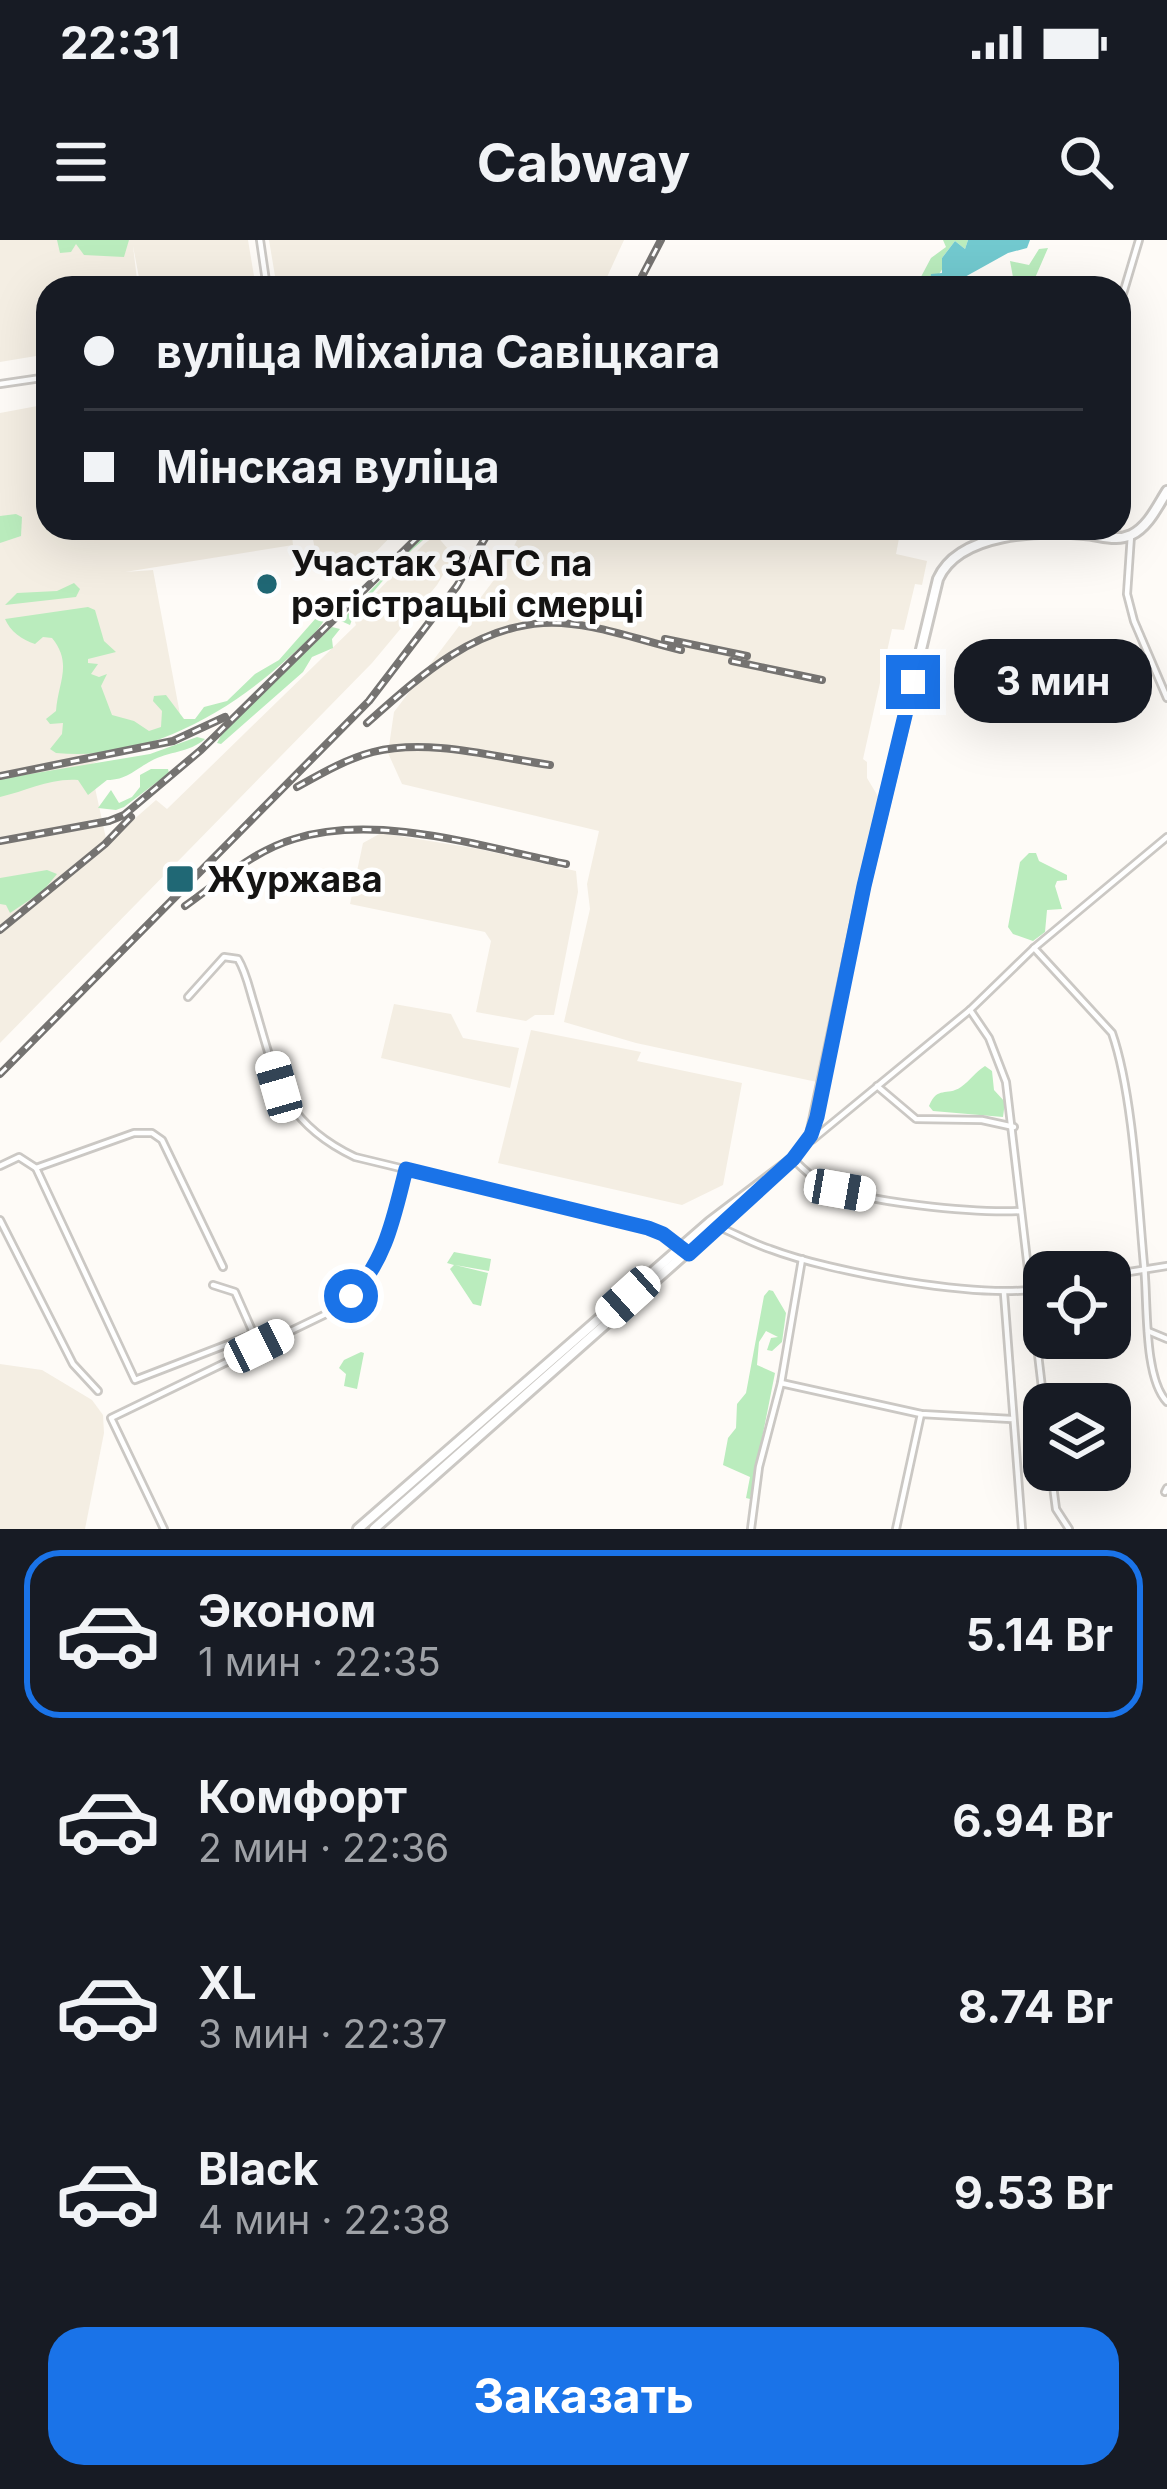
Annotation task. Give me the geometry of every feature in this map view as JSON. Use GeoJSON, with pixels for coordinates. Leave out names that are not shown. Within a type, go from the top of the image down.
{"type":"FeatureCollection","features":[{"type":"Feature","properties":{"kind":"main road"},"geometry":{"type":"LineString","coordinates":[[1131,535],[1147,522],[1167,491]]}},
{"type":"Feature","properties":{"kind":"main road"},"geometry":{"type":"LineString","coordinates":[[358,1529],[372,1526],[803,1148],[817,1117],[864,886],[943,569],[956,554],[1002,540]]}},
{"type":"Feature","properties":{"kind":"street"},"geometry":{"type":"LineString","coordinates":[[260,240],[265,276]]}},
{"type":"Feature","properties":{"kind":"street"},"geometry":{"type":"LineString","coordinates":[[1128,276],[1139,240]]}},
{"type":"Feature","properties":{"kind":"street"},"geometry":{"type":"LineString","coordinates":[[0,384],[36,378]]}},
{"type":"Feature","properties":{"kind":"street"},"geometry":{"type":"LineString","coordinates":[[1131,540],[1127,594],[1167,698]]}},
{"type":"Feature","properties":{"kind":"street"},"geometry":{"type":"LineString","coordinates":[[803,1148],[1167,837]]}},
{"type":"Feature","properties":{"kind":"street"},"geometry":{"type":"LineString","coordinates":[[1034,948],[1112,1033],[1115,1042],[1125,1094],[1148,1331],[1160,1395],[1167,1402]]}},
{"type":"Feature","properties":{"kind":"street"},"geometry":{"type":"LineString","coordinates":[[188,997],[216,963],[224,957],[238,959],[279,1087],[310,1129],[332,1146],[355,1157],[648,1228],[686,1250]]}},
{"type":"Feature","properties":{"kind":"street"},"geometry":{"type":"LineString","coordinates":[[970,1010],[1001,1064],[1014,1127],[1027,1251]]}},
{"type":"Feature","properties":{"kind":"street"},"geometry":{"type":"LineString","coordinates":[[877,1085],[916,1119],[982,1120],[1014,1127]]}},
{"type":"Feature","properties":{"kind":"street"},"geometry":{"type":"LineString","coordinates":[[36,1168],[134,1133],[152,1133],[162,1140],[223,1268]]}},
{"type":"Feature","properties":{"kind":"street"},"geometry":{"type":"LineString","coordinates":[[0,1166],[19,1157],[36,1168],[135,1380],[254,1334]]}},
{"type":"Feature","properties":{"kind":"street"},"geometry":{"type":"LineString","coordinates":[[793,1159],[823,1184],[840,1190],[924,1205],[1023,1210]]}},
{"type":"Feature","properties":{"kind":"street"},"geometry":{"type":"LineString","coordinates":[[164,1529],[111,1418],[326,1314],[362,1285],[387,1243],[406,1169]]}},
{"type":"Feature","properties":{"kind":"street"},"geometry":{"type":"LineString","coordinates":[[0,1220],[73,1364],[98,1391]]}},
{"type":"Feature","properties":{"kind":"street"},"geometry":{"type":"LineString","coordinates":[[714,1224],[802,1259],[1004,1293],[1023,1292]]}},
{"type":"Feature","properties":{"kind":"street"},"geometry":{"type":"LineString","coordinates":[[751,1529],[802,1259]]}},
{"type":"Feature","properties":{"kind":"street"},"geometry":{"type":"LineString","coordinates":[[1131,1271],[1167,1266]]}},
{"type":"Feature","properties":{"kind":"street"},"geometry":{"type":"LineString","coordinates":[[213,1285],[235,1292],[259,1346]]}},
{"type":"Feature","properties":{"kind":"street"},"geometry":{"type":"LineString","coordinates":[[1004,1293],[1022,1529]]}},
{"type":"Feature","properties":{"kind":"street"},"geometry":{"type":"LineString","coordinates":[[1148,1331],[1167,1339]]}},
{"type":"Feature","properties":{"kind":"street"},"geometry":{"type":"LineString","coordinates":[[781,1383],[921,1414],[1013,1419]]}},
{"type":"Feature","properties":{"kind":"street"},"geometry":{"type":"LineString","coordinates":[[896,1529],[921,1414]]}},
{"type":"Feature","properties":{"kind":"street"},"geometry":{"type":"LineString","coordinates":[[1054,1491],[1056,1509],[1069,1529]]}},
{"type":"Feature","properties":{"kind":"shaded area"},"geometry":{"type":"Polygon","coordinates":[[[0,240],[248,240],[254,276],[139,276],[133,246],[137,276],[36,276],[36,356],[0,362],[0,240]]]}},
{"type":"Feature","properties":{"kind":"shaded area"},"geometry":{"type":"Polygon","coordinates":[[[269,240],[624,240],[608,276],[275,276],[269,240]]]}},
{"type":"Feature","properties":{"kind":"shaded area"},"geometry":{"type":"Polygon","coordinates":[[[36,406],[36,540],[292,540],[293,545],[125,572],[153,570],[182,725],[90,765],[107,843],[156,800],[167,809],[356,625],[353,616],[424,544],[440,540],[454,556],[437,585],[372,663],[0,1043],[0,413],[36,406]]]}},
{"type":"Feature","properties":{"kind":"shaded area"},"geometry":{"type":"Polygon","coordinates":[[[313,540],[387,540],[365,563],[349,571],[319,573],[313,540]]]}},
{"type":"Feature","properties":{"kind":"shaded area"},"geometry":{"type":"Polygon","coordinates":[[[517,540],[899,540],[896,554],[927,561],[922,585],[915,584],[904,630],[892,629],[863,759],[879,798],[817,1082],[636,1043],[564,1022],[590,909],[587,884],[599,831],[402,784],[388,753],[394,712],[503,568],[517,540]]]}},
{"type":"Feature","properties":{"kind":"shaded area"},"geometry":{"type":"Polygon","coordinates":[[[381,833],[576,871],[578,892],[554,1015],[535,1015],[526,1021],[476,1012],[491,941],[485,932],[350,904],[363,843],[381,833]]]}},
{"type":"Feature","properties":{"kind":"shaded area"},"geometry":{"type":"Polygon","coordinates":[[[394,1004],[451,1014],[463,1038],[519,1048],[510,1088],[381,1058],[394,1004]]]}},
{"type":"Feature","properties":{"kind":"shaded area"},"geometry":{"type":"Polygon","coordinates":[[[531,1030],[641,1052],[637,1061],[742,1083],[723,1185],[682,1205],[498,1163],[531,1030]]]}},
{"type":"Feature","properties":{"kind":"shaded area"},"geometry":{"type":"Polygon","coordinates":[[[0,1364],[42,1370],[92,1400],[103,1415],[104,1433],[85,1529],[0,1529],[0,1364]]]}},
{"type":"Feature","properties":{"kind":"green space"},"geometry":{"type":"Polygon","coordinates":[[[57,240],[129,240],[124,257],[84,255],[76,244],[71,252],[60,253],[57,240]]]}},
{"type":"Feature","properties":{"kind":"green space"},"geometry":{"type":"Polygon","coordinates":[[[943,240],[968,240],[965,249],[955,241],[942,258],[940,276],[921,276],[931,258],[946,247],[943,240]]]}},
{"type":"Feature","properties":{"kind":"green space"},"geometry":{"type":"Polygon","coordinates":[[[1048,248],[1036,276],[1013,276],[1010,261],[1029,265],[1039,249],[1048,248]]]}},
{"type":"Feature","properties":{"kind":"green space"},"geometry":{"type":"Polygon","coordinates":[[[0,516],[22,517],[21,536],[0,543],[0,516]]]}},
{"type":"Feature","properties":{"kind":"green space"},"geometry":{"type":"Polygon","coordinates":[[[423,540],[354,614],[350,625],[341,621],[423,540]]]}},
{"type":"Feature","properties":{"kind":"green space"},"geometry":{"type":"Polygon","coordinates":[[[74,583],[80,589],[76,597],[5,605],[17,593],[57,591],[74,583]]]}},
{"type":"Feature","properties":{"kind":"green space"},"geometry":{"type":"Polygon","coordinates":[[[88,607],[95,610],[104,641],[116,652],[88,659],[98,664],[91,674],[107,674],[101,686],[112,715],[149,731],[161,727],[162,711],[154,696],[166,695],[184,719],[195,719],[204,707],[227,701],[255,674],[279,660],[319,615],[325,619],[262,680],[181,730],[120,750],[56,753],[50,749],[62,734],[63,723],[50,724],[46,719],[56,711],[62,656],[52,638],[30,642],[5,619],[88,607]]]}},
{"type":"Feature","properties":{"kind":"green space"},"geometry":{"type":"Polygon","coordinates":[[[332,627],[340,629],[332,639],[333,648],[312,657],[303,672],[217,743],[225,728],[332,627]]]}},
{"type":"Feature","properties":{"kind":"green space"},"geometry":{"type":"Polygon","coordinates":[[[197,737],[205,739],[107,780],[88,795],[78,780],[67,780],[0,797],[0,779],[150,754],[197,737]]]}},
{"type":"Feature","properties":{"kind":"green space"},"geometry":{"type":"Polygon","coordinates":[[[168,769],[169,773],[124,807],[98,808],[111,790],[119,803],[132,797],[140,787],[140,775],[168,769]]]}},
{"type":"Feature","properties":{"kind":"green space"},"geometry":{"type":"Polygon","coordinates":[[[1029,853],[1067,875],[1067,880],[1055,886],[1062,909],[1047,910],[1045,932],[1033,941],[1013,934],[1008,927],[1020,862],[1029,853]]]}},
{"type":"Feature","properties":{"kind":"green space"},"geometry":{"type":"Polygon","coordinates":[[[47,870],[57,874],[43,891],[10,913],[0,904],[0,878],[47,870]]]}},
{"type":"Feature","properties":{"kind":"green space"},"geometry":{"type":"Polygon","coordinates":[[[985,1066],[992,1071],[994,1090],[1005,1102],[1003,1117],[933,1111],[929,1106],[939,1093],[956,1090],[985,1066]]]}},
{"type":"Feature","properties":{"kind":"green space"},"geometry":{"type":"Polygon","coordinates":[[[454,1252],[491,1259],[489,1271],[455,1265],[488,1273],[481,1306],[473,1304],[450,1269],[454,1265],[447,1263],[454,1252]]]}},
{"type":"Feature","properties":{"kind":"green space"},"geometry":{"type":"Polygon","coordinates":[[[769,1290],[786,1313],[782,1342],[767,1350],[771,1338],[778,1337],[766,1331],[759,1342],[757,1365],[775,1373],[750,1499],[746,1498],[750,1477],[723,1465],[728,1438],[736,1428],[737,1404],[746,1393],[769,1290]]]}},
{"type":"Feature","properties":{"kind":"green space"},"geometry":{"type":"Polygon","coordinates":[[[361,1352],[357,1389],[344,1386],[346,1374],[339,1368],[361,1352]]]}},
{"type":"Feature","properties":{"kind":"water"},"geometry":{"type":"Polygon","coordinates":[[[968,240],[1030,240],[1027,248],[967,276],[931,276],[942,273],[942,258],[955,241],[965,249],[968,240]]]}},
{"type":"Feature","properties":{"kind":"railway"},"geometry":{"type":"LineString","coordinates":[[642,276],[661,240]]}},
{"type":"Feature","properties":{"kind":"railway"},"geometry":{"type":"LineString","coordinates":[[0,841],[124,815],[201,750],[415,540]]}},
{"type":"Feature","properties":{"kind":"railway"},"geometry":{"type":"LineString","coordinates":[[0,1074],[369,701],[457,586],[484,540]]}},
{"type":"Feature","properties":{"kind":"railway"},"geometry":{"type":"LineString","coordinates":[[367,723],[447,658],[492,634],[517,627],[577,625],[681,650]]}},
{"type":"Feature","properties":{"kind":"railway"},"geometry":{"type":"LineString","coordinates":[[665,639],[747,656]]}},
{"type":"Feature","properties":{"kind":"railway"},"geometry":{"type":"LineString","coordinates":[[732,661],[822,680]]}},
{"type":"Feature","properties":{"kind":"railway"},"geometry":{"type":"LineString","coordinates":[[0,776],[173,741],[225,717]]}},
{"type":"Feature","properties":{"kind":"railway"},"geometry":{"type":"LineString","coordinates":[[297,787],[353,758],[394,748],[462,750],[550,765]]}},
{"type":"Feature","properties":{"kind":"railway"},"geometry":{"type":"LineString","coordinates":[[0,930],[131,817]]}},
{"type":"Feature","properties":{"kind":"railway"},"geometry":{"type":"LineString","coordinates":[[185,906],[264,851],[326,832],[430,835],[566,864]]}},
{"type":"Feature","properties":{"kind":"place","name":"Участак ЗАГС па рэгістрацыі смерці"},"geometry":{"type":"Point","coordinates":[267,584]}},
{"type":"Feature","properties":{"kind":"place","name":"Журжава"},"geometry":{"type":"Point","coordinates":[180,879]}},
{"type":"Feature","properties":{"kind":"route"},"geometry":{"type":"LineString","coordinates":[[351,1296],[387,1243],[406,1169],[648,1228],[689,1254],[793,1159],[811,1135],[817,1117],[864,886],[913,682]]}}]}
